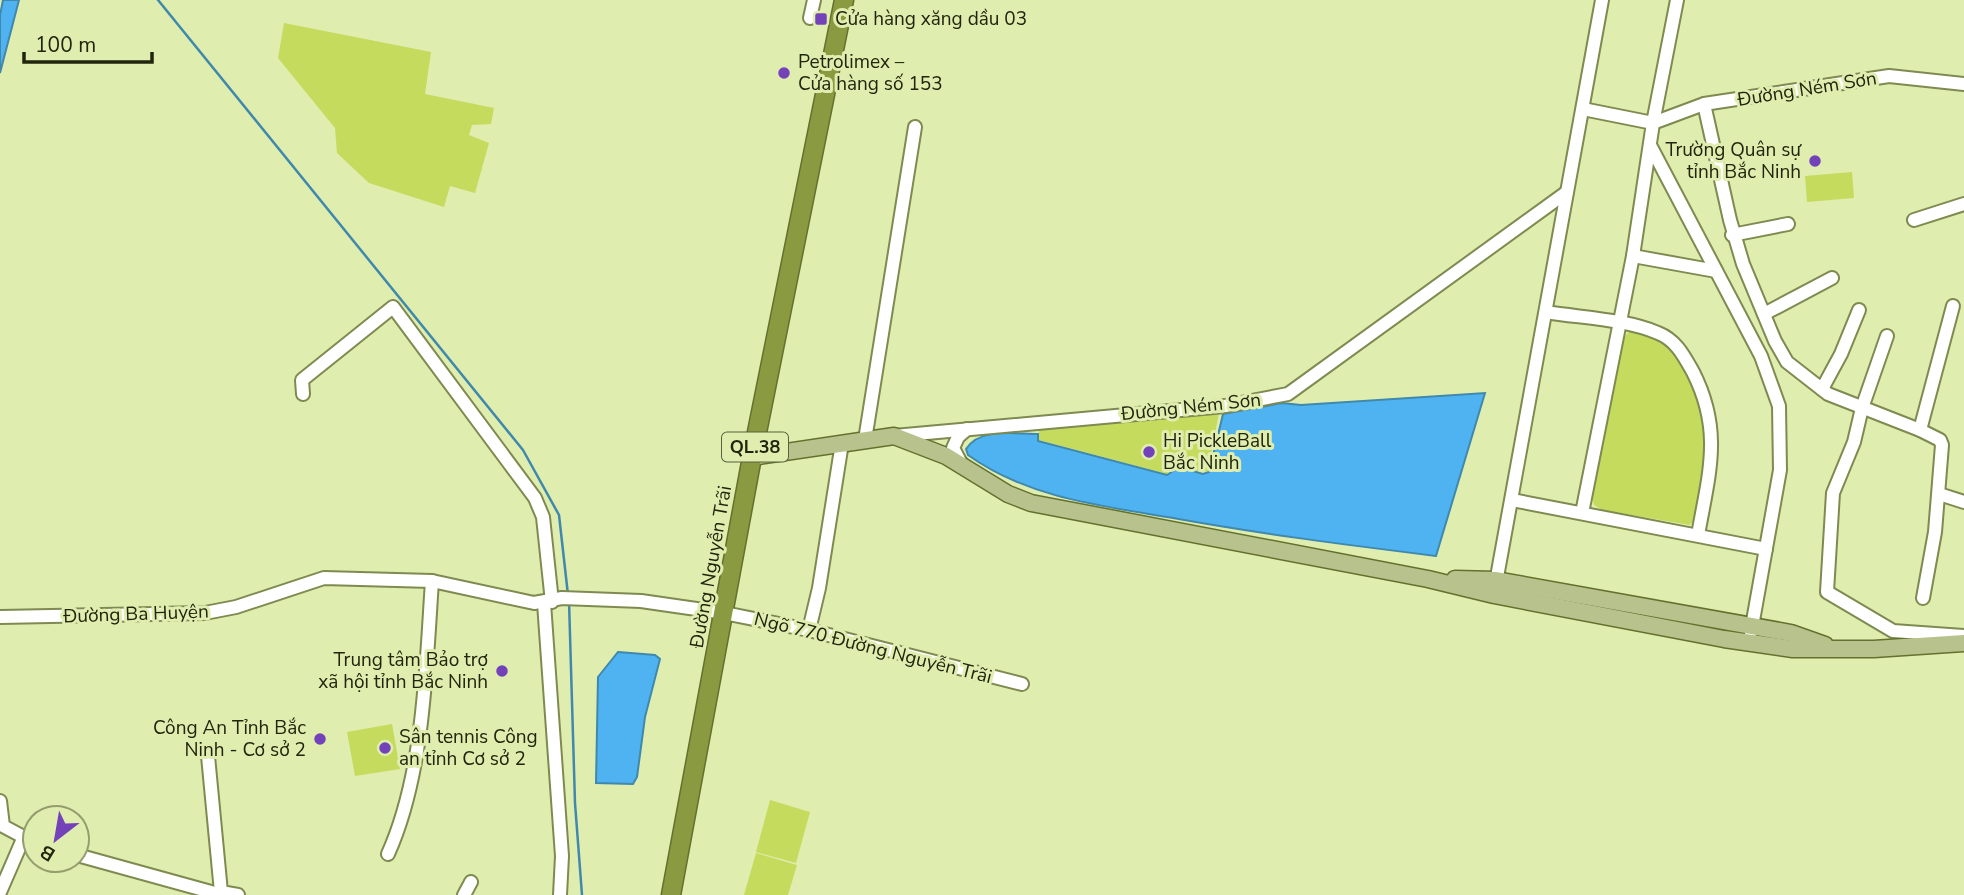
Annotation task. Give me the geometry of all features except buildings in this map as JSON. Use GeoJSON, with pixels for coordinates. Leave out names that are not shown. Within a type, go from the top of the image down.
{"type":"FeatureCollection","features":[{"type":"Feature","properties":{"kind":"highway","name":"Đường Nguyễn Trãi"},"geometry":{"type":"LineString","coordinates":[[671,895],[752,457],[844,0]]}},
{"type":"Feature","properties":{"kind":"main road","name":"Đường Ném Sơn"},"geometry":{"type":"LineString","coordinates":[[752,457],[894,436]]}},
{"type":"Feature","properties":{"kind":"main road"},"geometry":{"type":"LineString","coordinates":[[894,436],[930,449],[1008,494],[1048,507],[1428,579],[1623,603],[1791,633],[1835,649]]}},
{"type":"Feature","properties":{"kind":"main road"},"geometry":{"type":"LineString","coordinates":[[1495,588],[1620,620],[1793,649],[1889,649],[1964,643]]}},
{"type":"Feature","properties":{"kind":"main road"},"geometry":{"type":"LineString","coordinates":[[1620,620],[1623,603]]}},
{"type":"Feature","properties":{"kind":"street"},"geometry":{"type":"LineString","coordinates":[[810,18],[814,0]]}},
{"type":"Feature","properties":{"kind":"street"},"geometry":{"type":"LineString","coordinates":[[1495,588],[1602,0]]}},
{"type":"Feature","properties":{"kind":"street"},"geometry":{"type":"LineString","coordinates":[[1582,513],[1633,256],[1653,123],[1677,0]]}},
{"type":"Feature","properties":{"kind":"street","name":"Đường Ném Sơn"},"geometry":{"type":"LineString","coordinates":[[1653,123],[1704,104],[1888,76],[1964,84]]}},
{"type":"Feature","properties":{"kind":"street"},"geometry":{"type":"LineString","coordinates":[[1704,104],[1733,232],[1743,264],[1787,362],[1822,389],[1940,440],[1939,494],[1923,598]]}},
{"type":"Feature","properties":{"kind":"street"},"geometry":{"type":"LineString","coordinates":[[1583,109],[1653,123]]}},
{"type":"Feature","properties":{"kind":"street"},"geometry":{"type":"LineString","coordinates":[[865,440],[915,127]]}},
{"type":"Feature","properties":{"kind":"street"},"geometry":{"type":"LineString","coordinates":[[1651,147],[1761,356],[1779,406],[1782,454],[1750,643]]}},
{"type":"Feature","properties":{"kind":"street","name":"Đường Ném Sơn"},"geometry":{"type":"LineString","coordinates":[[894,436],[1225,406],[1288,394],[1567,192]]}},
{"type":"Feature","properties":{"kind":"street"},"geometry":{"type":"LineString","coordinates":[[1914,220],[1964,204]]}},
{"type":"Feature","properties":{"kind":"street"},"geometry":{"type":"LineString","coordinates":[[1732,235],[1788,224]]}},
{"type":"Feature","properties":{"kind":"street"},"geometry":{"type":"LineString","coordinates":[[1633,256],[1716,271]]}},
{"type":"Feature","properties":{"kind":"street"},"geometry":{"type":"LineString","coordinates":[[1765,314],[1832,278]]}},
{"type":"Feature","properties":{"kind":"street"},"geometry":{"type":"LineString","coordinates":[[1920,430],[1953,306]]}},
{"type":"Feature","properties":{"kind":"street"},"geometry":{"type":"LineString","coordinates":[[303,394],[302,380],[393,307],[536,498],[543,517],[552,601],[562,856],[560,895]]}},
{"type":"Feature","properties":{"kind":"street"},"geometry":{"type":"LineString","coordinates":[[1822,389],[1841,354],[1859,310]]}},
{"type":"Feature","properties":{"kind":"street"},"geometry":{"type":"LineString","coordinates":[[1546,312],[1650,330],[1671,340],[1682,352],[1704,395],[1713,445],[1698,535]]}},
{"type":"Feature","properties":{"kind":"street"},"geometry":{"type":"LineString","coordinates":[[1887,336],[1862,408],[1854,442],[1833,493],[1827,592],[1890,630],[1964,636]]}},
{"type":"Feature","properties":{"kind":"street"},"geometry":{"type":"LineString","coordinates":[[962,466],[953,448],[958,437],[967,429]]}},
{"type":"Feature","properties":{"kind":"street"},"geometry":{"type":"LineString","coordinates":[[809,630],[819,589],[842,443]]}},
{"type":"Feature","properties":{"kind":"street"},"geometry":{"type":"LineString","coordinates":[[1939,494],[1964,502]]}},
{"type":"Feature","properties":{"kind":"street"},"geometry":{"type":"LineString","coordinates":[[1512,500],[1766,549]]}},
{"type":"Feature","properties":{"kind":"street","name":"Đường Ba Huyện"},"geometry":{"type":"LineString","coordinates":[[0,617],[205,613],[236,607],[324,578],[432,581],[552,601],[582,599],[667,603],[724,613]]}},
{"type":"Feature","properties":{"kind":"street"},"geometry":{"type":"LineString","coordinates":[[388,854],[399,829],[410,784],[432,581]]}},
{"type":"Feature","properties":{"kind":"street","name":"Ngõ 770 Đường Nguyễn Trãi"},"geometry":{"type":"LineString","coordinates":[[724,613],[809,630],[1022,684]]}},
{"type":"Feature","properties":{"kind":"street"},"geometry":{"type":"LineString","coordinates":[[1889,649],[1890,630]]}},
{"type":"Feature","properties":{"kind":"street"},"geometry":{"type":"LineString","coordinates":[[208,756],[221,894]]}},
{"type":"Feature","properties":{"kind":"street"},"geometry":{"type":"LineString","coordinates":[[0,801],[1,825],[21,836]]}},
{"type":"Feature","properties":{"kind":"street"},"geometry":{"type":"LineString","coordinates":[[0,892],[21,855]]}},
{"type":"Feature","properties":{"kind":"street"},"geometry":{"type":"LineString","coordinates":[[91,859],[221,894],[238,895]]}},
{"type":"Feature","properties":{"kind":"street"},"geometry":{"type":"LineString","coordinates":[[464,895],[471,882]]}},
{"type":"Feature","properties":{"kind":"green space"},"geometry":{"type":"Polygon","coordinates":[[[284,23],[431,52],[425,94],[494,108],[491,124],[472,125],[469,135],[489,143],[475,193],[450,186],[444,207],[369,183],[337,153],[335,128],[278,58],[284,23]]]}},
{"type":"Feature","properties":{"kind":"green space"},"geometry":{"type":"Polygon","coordinates":[[[1852,172],[1854,198],[1807,202],[1805,176],[1852,172]]]}},
{"type":"Feature","properties":{"kind":"green space"},"geometry":{"type":"Polygon","coordinates":[[[1630,331],[1652,335],[1667,343],[1699,396],[1708,450],[1696,518],[1690,525],[1602,510],[1594,505],[1592,497],[1621,340],[1630,331]]]}},
{"type":"Feature","properties":{"kind":"green space","name":"Hi PickleBall Bắc Ninh"},"geometry":{"type":"Polygon","coordinates":[[[1219,413],[1208,471],[1203,472],[1172,466],[1167,474],[1039,440],[1039,427],[1219,413]]]}},
{"type":"Feature","properties":{"kind":"green space"},"geometry":{"type":"Polygon","coordinates":[[[392,724],[400,769],[355,776],[347,732],[392,724]]]}},
{"type":"Feature","properties":{"kind":"green space"},"geometry":{"type":"Polygon","coordinates":[[[770,800],[810,812],[796,863],[756,852],[770,800]]]}},
{"type":"Feature","properties":{"kind":"green space"},"geometry":{"type":"Polygon","coordinates":[[[756,853],[797,865],[788,895],[744,895],[756,853]]]}},
{"type":"Feature","properties":{"kind":"water"},"geometry":{"type":"Polygon","coordinates":[[[3,0],[19,0],[0,73],[0,15],[3,0]]]}},
{"type":"Feature","properties":{"kind":"water"},"geometry":{"type":"Polygon","coordinates":[[[1485,393],[1436,556],[1206,524],[1066,498],[1041,491],[991,470],[968,455],[966,449],[980,437],[989,435],[1038,434],[1038,441],[1167,475],[1179,467],[1203,474],[1209,472],[1223,414],[1282,403],[1301,405],[1485,393]]]}},
{"type":"Feature","properties":{"kind":"water"},"geometry":{"type":"Polygon","coordinates":[[[618,652],[655,655],[660,659],[645,717],[637,777],[633,784],[596,783],[598,677],[618,652]]]}},
{"type":"Feature","properties":{"kind":"waterway"},"geometry":{"type":"LineString","coordinates":[[158,0],[523,450],[559,515],[568,595]]}},
{"type":"Feature","properties":{"kind":"waterway"},"geometry":{"type":"LineString","coordinates":[[569,601],[575,803],[582,895]]}},
{"type":"Feature","properties":{"kind":"place","name":"Cửa hàng xăng dầu 03"},"geometry":{"type":"Point","coordinates":[821,19]}},
{"type":"Feature","properties":{"kind":"place","name":"Petrolimex – Cửa hàng số 153"},"geometry":{"type":"Point","coordinates":[784,73]}},
{"type":"Feature","properties":{"kind":"place","name":"Trường Quân sự tỉnh Bắc Ninh"},"geometry":{"type":"Point","coordinates":[1815,161]}},
{"type":"Feature","properties":{"kind":"place","name":"Hi PickleBall Bắc Ninh"},"geometry":{"type":"Point","coordinates":[1149,452]}},
{"type":"Feature","properties":{"kind":"place","name":"Trung tâm Bảo trợ xã hội tỉnh Bắc Ninh"},"geometry":{"type":"Point","coordinates":[502,671]}},
{"type":"Feature","properties":{"kind":"place","name":"Công An Tỉnh Bắc Ninh - Cơ sở 2"},"geometry":{"type":"Point","coordinates":[320,739]}},
{"type":"Feature","properties":{"kind":"place","name":"Sân tennis Công an tỉnh Cơ sở 2"},"geometry":{"type":"Point","coordinates":[385,748]}}]}
